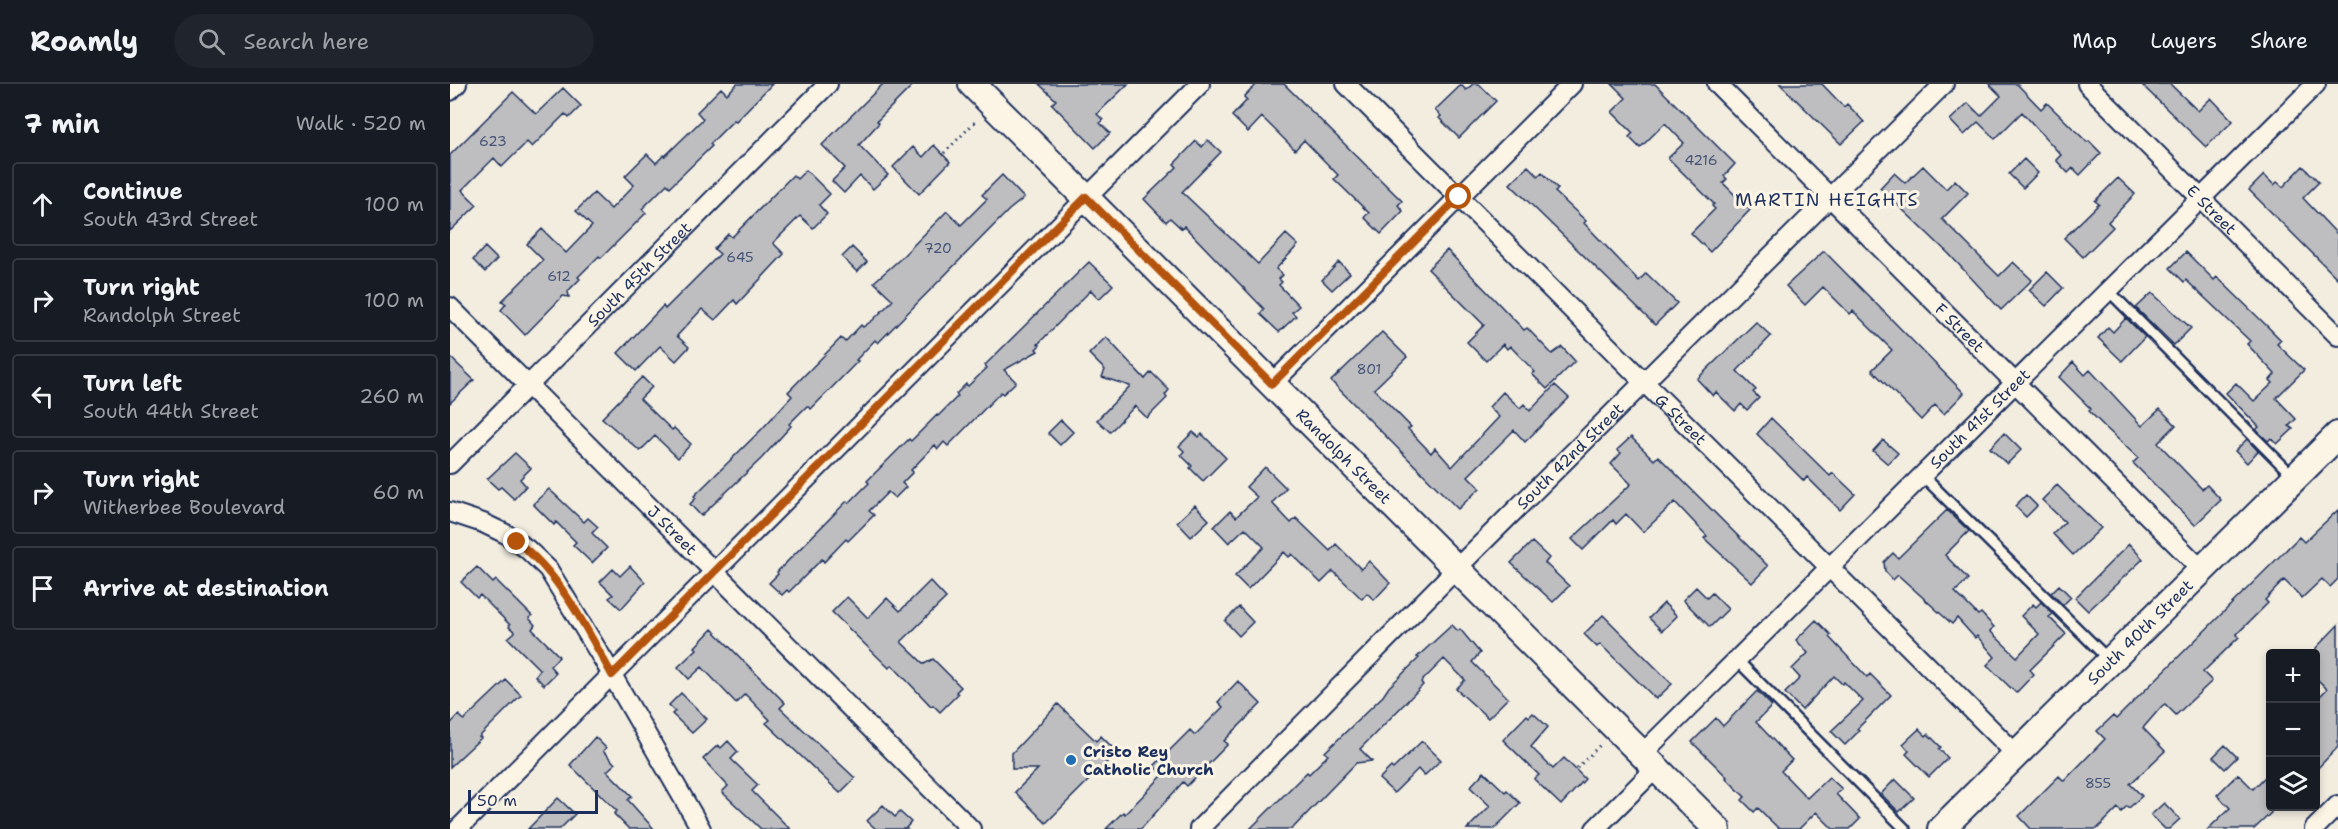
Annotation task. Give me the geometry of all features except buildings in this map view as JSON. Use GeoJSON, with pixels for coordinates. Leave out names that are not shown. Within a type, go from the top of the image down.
{"type":"FeatureCollection","features":[{"type":"Feature","properties":{"kind":"main road","name":"Randolph Street"},"geometry":{"type":"LineString","coordinates":[[972,84],[1717,829]]}},
{"type":"Feature","properties":{"kind":"main road","name":"South 40th Street"},"geometry":{"type":"LineString","coordinates":[[1941,829],[2338,435]]}},
{"type":"Feature","properties":{"kind":"street"},"geometry":{"type":"LineString","coordinates":[[450,91],[457,84]]}},
{"type":"Feature","properties":{"kind":"street","name":"South 45th Street"},"geometry":{"type":"LineString","coordinates":[[450,464],[828,84]]}},
{"type":"Feature","properties":{"kind":"street"},"geometry":{"type":"LineString","coordinates":[[458,829],[1200,84]]}},
{"type":"Feature","properties":{"kind":"street","name":"G Street"},"geometry":{"type":"LineString","coordinates":[[1346,84],[2016,754]]}},
{"type":"Feature","properties":{"kind":"street"},"geometry":{"type":"LineString","coordinates":[[1272,384],[1572,84]]}},
{"type":"Feature","properties":{"kind":"street","name":"F Street"},"geometry":{"type":"LineString","coordinates":[[1717,84],[2202,570]]}},
{"type":"Feature","properties":{"kind":"street","name":"South 42nd Street"},"geometry":{"type":"LineString","coordinates":[[1199,829],[1944,84]]}},
{"type":"Feature","properties":{"kind":"street","name":"E Street"},"geometry":{"type":"LineString","coordinates":[[2087,84],[2338,336]]}},
{"type":"Feature","properties":{"kind":"street","name":"South 41st Street"},"geometry":{"type":"LineString","coordinates":[[1595,829],[1649,761],[1736,659],[2316,84]]}},
{"type":"Feature","properties":{"kind":"street","name":"J Street"},"geometry":{"type":"LineString","coordinates":[[450,307],[971,829]]}},
{"type":"Feature","properties":{"kind":"street"},"geometry":{"type":"LineString","coordinates":[[450,512],[483,523],[506,534],[527,549],[548,569],[701,829]]}},
{"type":"Feature","properties":{"kind":"street"},"geometry":{"type":"LineString","coordinates":[[2314,829],[2338,805]]}},
{"type":"Feature","properties":{"kind":"lane"},"geometry":{"type":"LineString","coordinates":[[2108,290],[2295,478]]}},
{"type":"Feature","properties":{"kind":"lane"},"geometry":{"type":"LineString","coordinates":[[1922,475],[2110,660]]}},
{"type":"Feature","properties":{"kind":"lane"},"geometry":{"type":"LineString","coordinates":[[1736,659],[1905,829]]}},
{"type":"Feature","properties":{"kind":"path"},"geometry":{"type":"LineString","coordinates":[[944,153],[975,121]]}},
{"type":"Feature","properties":{"kind":"path"},"geometry":{"type":"LineString","coordinates":[[1577,768],[1599,745]]}},
{"type":"Feature","properties":{"kind":"place","name":"Cristo Rey Catholic Church"},"geometry":{"type":"Point","coordinates":[1071,760]}},
{"type":"Feature","properties":{"kind":"district","name":"MARTIN HEIGHTS"},"geometry":{"type":"Point","coordinates":[1827,200]}},
{"type":"Feature","properties":{"kind":"route"},"geometry":{"type":"LineString","coordinates":[[517,542],[548,569],[612,675],[1086,197],[1272,384],[1459,197]]}}]}
